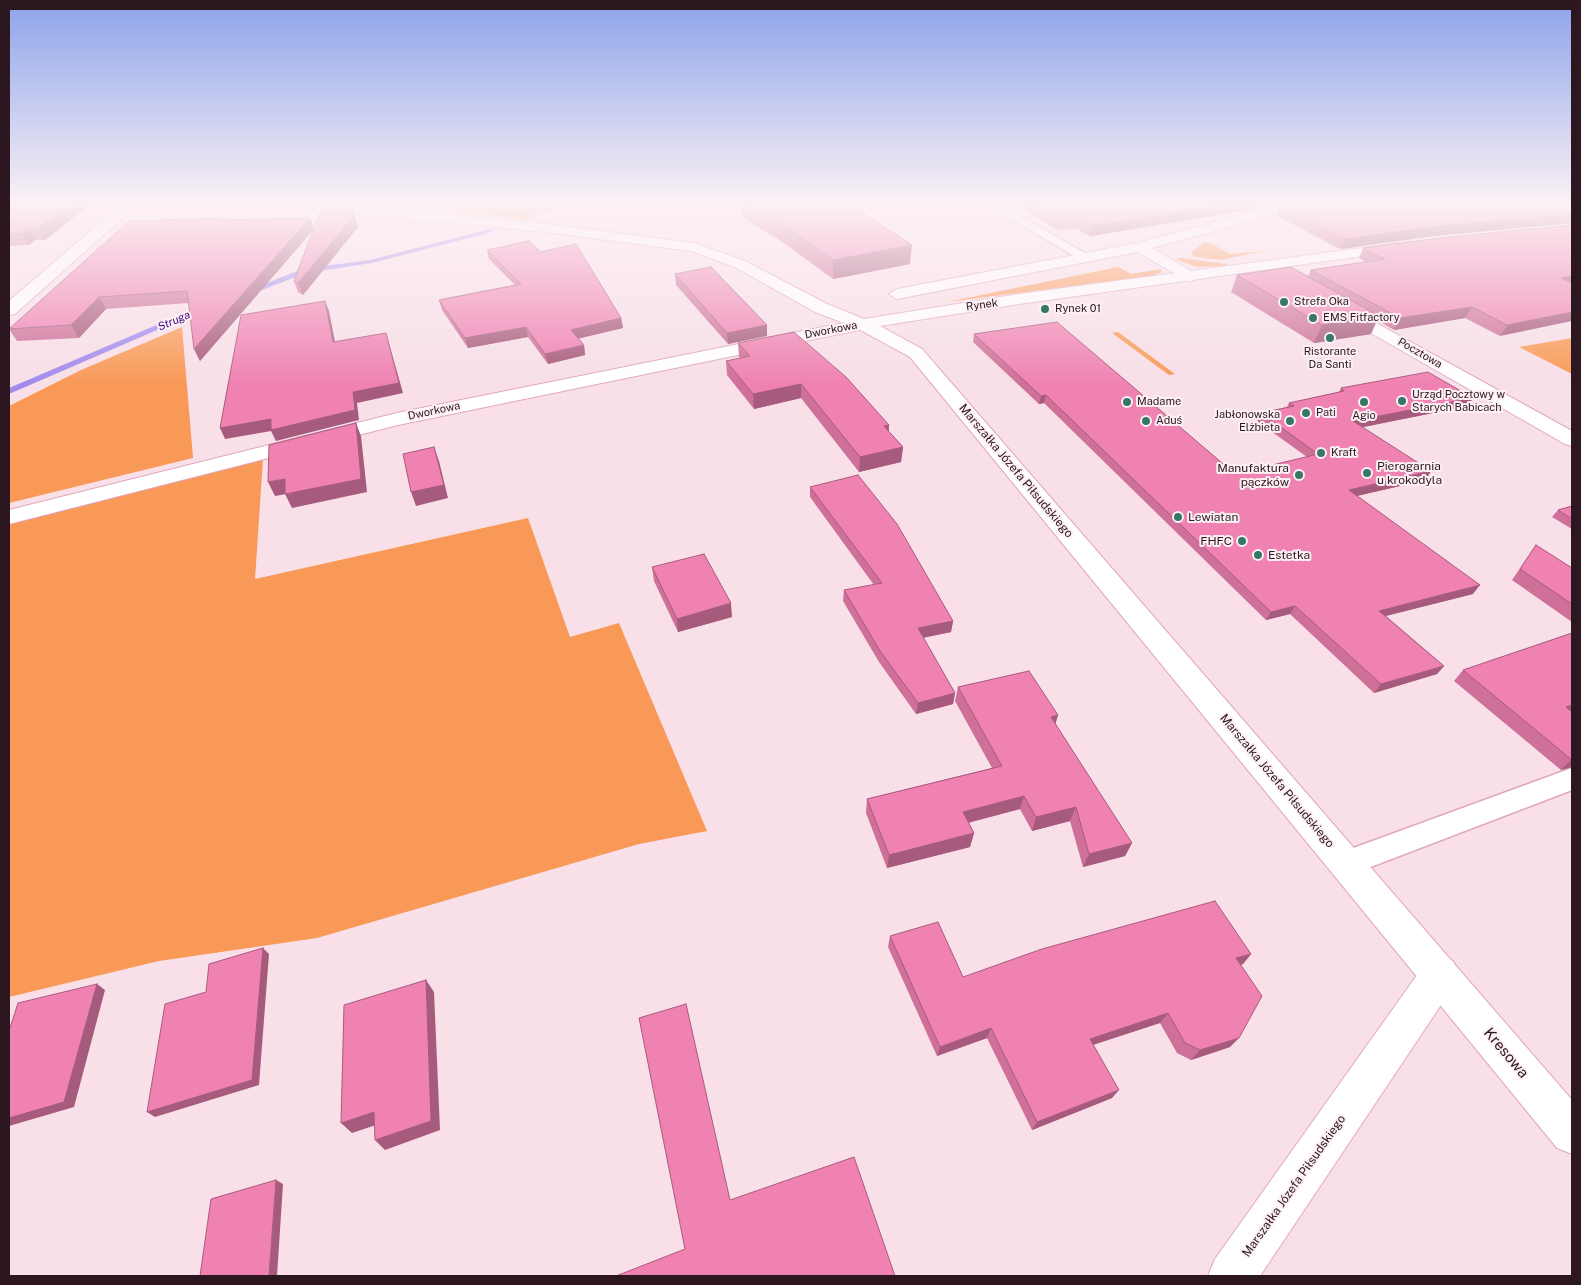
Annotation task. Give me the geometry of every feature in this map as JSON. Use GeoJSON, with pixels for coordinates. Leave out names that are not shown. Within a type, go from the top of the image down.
{"type":"FeatureCollection","features":[{"type":"Feature","properties":{"kind":"street"},"geometry":{"type":"LineString","coordinates":[[9,310],[60,264]]}},
{"type":"Feature","properties":{"kind":"street","name":"Marszałka Józefa Piłsudskiego"},"geometry":{"type":"LineString","coordinates":[[740,264],[821,308],[863,324],[916,353],[1440,974],[1232,1276]]}},
{"type":"Feature","properties":{"kind":"street"},"geometry":{"type":"LineString","coordinates":[[898,294],[1050,264]]}},
{"type":"Feature","properties":{"kind":"street"},"geometry":{"type":"LineString","coordinates":[[1168,264],[1190,277]]}},
{"type":"Feature","properties":{"kind":"street","name":"Rynek"},"geometry":{"type":"LineString","coordinates":[[863,324],[1010,300],[1282,264]]}},
{"type":"Feature","properties":{"kind":"street"},"geometry":{"type":"LineString","coordinates":[[1268,266],[1292,280]]}},
{"type":"Feature","properties":{"kind":"street","name":"Pocztowa"},"geometry":{"type":"LineString","coordinates":[[1325,299],[1572,440]]}},
{"type":"Feature","properties":{"kind":"street","name":"Dworkowa"},"geometry":{"type":"LineString","coordinates":[[9,517],[398,419],[863,324]]}},
{"type":"Feature","properties":{"kind":"street","name":"Kresowa"},"geometry":{"type":"LineString","coordinates":[[1440,974],[1572,1133]]}},
{"type":"Feature","properties":{"kind":"lane"},"geometry":{"type":"LineString","coordinates":[[1346,863],[1572,778]]}},
{"type":"Feature","properties":{"kind":"shaded area"},"geometry":{"type":"Polygon","coordinates":[[[1188,264],[1226,264],[1229,266],[1196,267],[1188,264]]]}},
{"type":"Feature","properties":{"kind":"shaded area"},"geometry":{"type":"Polygon","coordinates":[[[1118,267],[1131,274],[1161,269],[1162,272],[1151,276],[947,302],[1118,267]]]}},
{"type":"Feature","properties":{"kind":"shaded area"},"geometry":{"type":"Polygon","coordinates":[[[182,327],[193,458],[9,503],[9,406],[81,370],[182,327]]]}},
{"type":"Feature","properties":{"kind":"shaded area"},"geometry":{"type":"Polygon","coordinates":[[[1118,332],[1175,374],[1169,375],[1112,333],[1118,332]]]}},
{"type":"Feature","properties":{"kind":"shaded area"},"geometry":{"type":"Polygon","coordinates":[[[1572,338],[1572,374],[1519,347],[1572,338]]]}},
{"type":"Feature","properties":{"kind":"shaded area"},"geometry":{"type":"Polygon","coordinates":[[[263,459],[255,579],[528,518],[570,637],[619,623],[707,831],[639,844],[317,938],[159,961],[9,997],[9,524],[263,459]]]}},
{"type":"Feature","properties":{"kind":"building"},"geometry":{"type":"Polygon","coordinates":[[[81,264],[269,264],[194,349],[187,291],[99,297],[71,325],[9,329],[81,264]]]}},
{"type":"Feature","properties":{"kind":"building"},"geometry":{"type":"Polygon","coordinates":[[[300,264],[314,264],[298,283],[294,281],[300,264]]]}},
{"type":"Feature","properties":{"kind":"building"},"geometry":{"type":"Polygon","coordinates":[[[501,264],[588,264],[621,318],[571,330],[584,345],[545,354],[526,327],[465,338],[439,300],[521,284],[501,264]]]}},
{"type":"Feature","properties":{"kind":"building"},"geometry":{"type":"Polygon","coordinates":[[[1352,264],[1572,264],[1572,276],[1561,278],[1572,283],[1572,312],[1507,325],[1472,307],[1400,318],[1311,270],[1352,264]]]}},
{"type":"Feature","properties":{"kind":"building"},"geometry":{"type":"Polygon","coordinates":[[[711,267],[767,325],[727,333],[675,274],[711,267]]]}},
{"type":"Feature","properties":{"kind":"building"},"geometry":{"type":"Polygon","coordinates":[[[1291,267],[1379,316],[1322,325],[1237,275],[1291,267]]]}},
{"type":"Feature","properties":{"kind":"building"},"geometry":{"type":"Polygon","coordinates":[[[325,301],[333,342],[386,333],[399,383],[353,392],[355,410],[271,430],[271,419],[220,428],[241,315],[325,301]]]}},
{"type":"Feature","properties":{"kind":"building"},"geometry":{"type":"Polygon","coordinates":[[[1057,322],[1235,474],[1318,454],[1261,413],[1294,406],[1289,403],[1344,391],[1341,388],[1428,372],[1473,398],[1353,421],[1431,471],[1349,490],[1480,585],[1379,611],[1444,666],[1381,684],[1295,606],[1271,612],[1046,395],[1041,396],[974,334],[1057,322]]]}},
{"type":"Feature","properties":{"kind":"building"},"geometry":{"type":"Polygon","coordinates":[[[794,332],[846,377],[889,425],[884,426],[903,447],[860,457],[801,384],[753,394],[726,361],[750,356],[738,343],[794,332]]]}},
{"type":"Feature","properties":{"kind":"building"},"geometry":{"type":"Polygon","coordinates":[[[356,423],[361,479],[285,494],[285,479],[268,482],[269,445],[356,423]]]}},
{"type":"Feature","properties":{"kind":"building"},"geometry":{"type":"Polygon","coordinates":[[[434,447],[444,485],[411,492],[403,454],[434,447]]]}},
{"type":"Feature","properties":{"kind":"building"},"geometry":{"type":"Polygon","coordinates":[[[858,475],[897,524],[953,621],[918,628],[955,693],[918,703],[880,651],[844,590],[882,583],[810,487],[858,475]]]}},
{"type":"Feature","properties":{"kind":"building"},"geometry":{"type":"Polygon","coordinates":[[[1572,506],[1572,519],[1558,510],[1572,506]]]}},
{"type":"Feature","properties":{"kind":"building"},"geometry":{"type":"Polygon","coordinates":[[[1536,545],[1572,568],[1572,604],[1520,569],[1536,545]]]}},
{"type":"Feature","properties":{"kind":"building"},"geometry":{"type":"Polygon","coordinates":[[[704,554],[731,603],[677,619],[652,567],[704,554]]]}},
{"type":"Feature","properties":{"kind":"building"},"geometry":{"type":"Polygon","coordinates":[[[1572,633],[1572,705],[1566,707],[1572,712],[1572,760],[1463,670],[1572,633]]]}},
{"type":"Feature","properties":{"kind":"building"},"geometry":{"type":"Polygon","coordinates":[[[1029,671],[1058,715],[1051,717],[1132,843],[1089,854],[1076,807],[1036,817],[1024,796],[963,812],[974,833],[889,855],[867,799],[1002,766],[958,687],[1029,671]]]}},
{"type":"Feature","properties":{"kind":"building"},"geometry":{"type":"Polygon","coordinates":[[[1215,901],[1251,954],[1236,958],[1262,996],[1239,1038],[1200,1050],[1185,1043],[1168,1013],[1090,1039],[1119,1090],[1037,1122],[991,1028],[940,1047],[890,936],[938,922],[963,977],[1042,949],[1215,901]]]}},
{"type":"Feature","properties":{"kind":"building"},"geometry":{"type":"Polygon","coordinates":[[[263,948],[252,1080],[147,1112],[165,1004],[206,992],[209,964],[263,948]]]}},
{"type":"Feature","properties":{"kind":"building"},"geometry":{"type":"Polygon","coordinates":[[[426,980],[431,1121],[375,1140],[374,1112],[341,1123],[344,1005],[426,980]]]}},
{"type":"Feature","properties":{"kind":"building"},"geometry":{"type":"Polygon","coordinates":[[[97,984],[64,1102],[9,1118],[9,1031],[18,1003],[97,984]]]}},
{"type":"Feature","properties":{"kind":"building"},"geometry":{"type":"Polygon","coordinates":[[[686,1004],[730,1200],[854,1157],[895,1276],[616,1276],[685,1249],[639,1018],[686,1004]]]}},
{"type":"Feature","properties":{"kind":"building"},"geometry":{"type":"Polygon","coordinates":[[[276,1180],[269,1276],[200,1276],[211,1199],[276,1180]]]}},
{"type":"Feature","properties":{"kind":"waterway","name":"Struga"},"geometry":{"type":"LineString","coordinates":[[251,291],[305,271],[356,264]]}},
{"type":"Feature","properties":{"kind":"waterway","name":"Struga"},"geometry":{"type":"LineString","coordinates":[[9,391],[204,308]]}},
{"type":"Feature","properties":{"kind":"place","name":"Strefa Oka"},"geometry":{"type":"Point","coordinates":[1284,302]}},
{"type":"Feature","properties":{"kind":"place","name":"Rynek 01"},"geometry":{"type":"Point","coordinates":[1045,309]}},
{"type":"Feature","properties":{"kind":"place","name":"EMS Fitfactory"},"geometry":{"type":"Point","coordinates":[1313,318]}},
{"type":"Feature","properties":{"kind":"place","name":"Ristorante Da Santi"},"geometry":{"type":"Point","coordinates":[1330,338]}},
{"type":"Feature","properties":{"kind":"place","name":"Urząd Pocztowy w Starych Babicach"},"geometry":{"type":"Point","coordinates":[1402,401]}},
{"type":"Feature","properties":{"kind":"place","name":"Madame"},"geometry":{"type":"Point","coordinates":[1127,402]}},
{"type":"Feature","properties":{"kind":"place","name":"Agio"},"geometry":{"type":"Point","coordinates":[1364,402]}},
{"type":"Feature","properties":{"kind":"place","name":"Pati"},"geometry":{"type":"Point","coordinates":[1306,413]}},
{"type":"Feature","properties":{"kind":"place","name":"Aduś"},"geometry":{"type":"Point","coordinates":[1146,421]}},
{"type":"Feature","properties":{"kind":"place","name":"Jabłonowska Elżbieta"},"geometry":{"type":"Point","coordinates":[1290,421]}},
{"type":"Feature","properties":{"kind":"place","name":"Kraft"},"geometry":{"type":"Point","coordinates":[1321,453]}},
{"type":"Feature","properties":{"kind":"place","name":"Pierogarnia u krokodyla"},"geometry":{"type":"Point","coordinates":[1367,473]}},
{"type":"Feature","properties":{"kind":"place","name":"Manufaktura pączków"},"geometry":{"type":"Point","coordinates":[1299,475]}},
{"type":"Feature","properties":{"kind":"place","name":"Lewiatan"},"geometry":{"type":"Point","coordinates":[1178,517]}},
{"type":"Feature","properties":{"kind":"place","name":"FHFC"},"geometry":{"type":"Point","coordinates":[1242,541]}},
{"type":"Feature","properties":{"kind":"place","name":"Estetka"},"geometry":{"type":"Point","coordinates":[1258,555]}}]}
